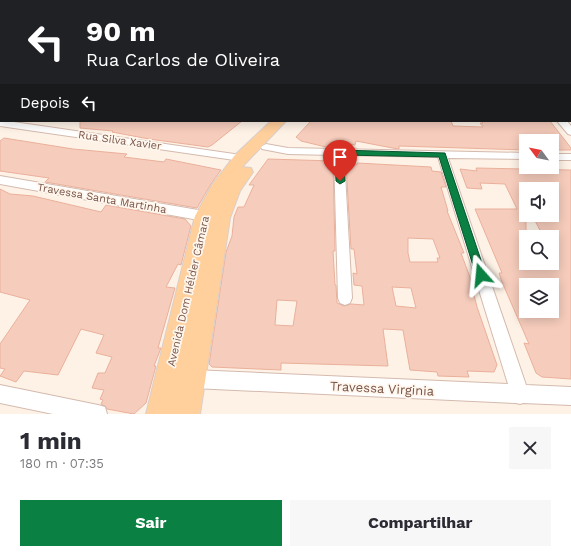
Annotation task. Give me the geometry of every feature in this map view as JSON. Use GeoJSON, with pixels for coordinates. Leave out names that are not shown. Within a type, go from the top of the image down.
{"type":"FeatureCollection","features":[{"type":"Feature","properties":{"kind":"main road","name":"Avenida Dom Hélder Câmara"},"geometry":{"type":"LineString","coordinates":[[160,414],[204,216],[218,189],[241,158],[278,122]]}},
{"type":"Feature","properties":{"kind":"main road","name":"Avenida Dom Hélder Câmara"},"geometry":{"type":"LineString","coordinates":[[186,414],[221,218],[232,190],[266,146],[291,122]]}},
{"type":"Feature","properties":{"kind":"street"},"geometry":{"type":"LineString","coordinates":[[563,122],[571,132]]}},
{"type":"Feature","properties":{"kind":"street","name":"Rua Silva Xavier"},"geometry":{"type":"LineString","coordinates":[[0,123],[241,158]]}},
{"type":"Feature","properties":{"kind":"street"},"geometry":{"type":"LineString","coordinates":[[266,146],[288,151],[519,156]]}},
{"type":"Feature","properties":{"kind":"street"},"geometry":{"type":"LineString","coordinates":[[339,152],[345,298]]}},
{"type":"Feature","properties":{"kind":"street"},"geometry":{"type":"LineString","coordinates":[[442,154],[520,395]]}},
{"type":"Feature","properties":{"kind":"street"},"geometry":{"type":"LineString","coordinates":[[559,157],[571,157]]}},
{"type":"Feature","properties":{"kind":"street","name":"Travessa Santa Martinha"},"geometry":{"type":"LineString","coordinates":[[0,180],[204,216]]}},
{"type":"Feature","properties":{"kind":"street","name":"Travessa Virginia"},"geometry":{"type":"LineString","coordinates":[[193,378],[520,395],[571,396]]}},
{"type":"Feature","properties":{"kind":"street"},"geometry":{"type":"LineString","coordinates":[[0,394],[98,414]]}},
{"type":"Feature","properties":{"kind":"building"},"geometry":{"type":"Polygon","coordinates":[[[80,122],[241,122],[208,147],[149,139],[112,132],[113,131],[80,128],[80,122]]]}},
{"type":"Feature","properties":{"kind":"building"},"geometry":{"type":"Polygon","coordinates":[[[310,122],[451,122],[453,126],[483,127],[480,123],[483,123],[482,122],[551,122],[571,150],[559,150],[559,134],[519,134],[519,150],[399,146],[398,149],[356,141],[355,145],[338,142],[334,147],[326,147],[301,141],[296,137],[310,122]]]}},
{"type":"Feature","properties":{"kind":"building"},"geometry":{"type":"Polygon","coordinates":[[[4,138],[73,149],[127,154],[124,157],[164,162],[166,159],[221,170],[197,208],[45,182],[49,178],[0,171],[0,141],[4,138]]]}},
{"type":"Feature","properties":{"kind":"building"},"geometry":{"type":"Polygon","coordinates":[[[268,159],[333,161],[335,251],[333,251],[337,303],[344,306],[351,304],[364,305],[362,286],[354,285],[353,273],[357,274],[354,249],[351,249],[346,164],[357,165],[357,163],[431,167],[432,171],[441,172],[446,187],[441,187],[447,211],[464,253],[461,253],[475,291],[473,291],[477,307],[497,365],[494,372],[467,371],[469,377],[438,376],[437,372],[410,370],[403,330],[383,329],[388,366],[281,363],[281,370],[212,367],[209,364],[226,252],[232,236],[234,217],[238,207],[244,207],[254,185],[249,185],[268,159]],[[408,238],[408,253],[410,262],[438,262],[437,258],[440,258],[433,239],[408,238]],[[392,287],[396,306],[416,308],[411,288],[392,287]],[[277,300],[275,325],[293,326],[297,301],[277,300]]]}},
{"type":"Feature","properties":{"kind":"building"},"geometry":{"type":"Polygon","coordinates":[[[476,168],[519,169],[519,174],[559,174],[559,170],[571,170],[571,379],[542,377],[536,373],[524,343],[529,344],[502,282],[499,273],[502,273],[475,209],[517,209],[505,184],[480,183],[482,189],[467,188],[460,169],[477,171],[476,168]],[[519,182],[519,222],[526,222],[526,230],[519,230],[519,270],[559,270],[559,230],[540,230],[536,222],[559,222],[559,182],[519,182]]]}},
{"type":"Feature","properties":{"kind":"building"},"geometry":{"type":"Polygon","coordinates":[[[0,189],[10,194],[33,196],[101,212],[106,205],[185,219],[191,226],[181,265],[178,264],[166,287],[175,288],[158,348],[161,348],[154,366],[156,366],[146,403],[134,414],[107,409],[101,404],[103,400],[100,399],[104,390],[92,388],[98,373],[105,373],[112,357],[96,353],[104,335],[81,329],[58,375],[24,371],[16,382],[0,376],[5,369],[0,368],[0,344],[30,300],[0,292],[0,189]]]}},
{"type":"Feature","properties":{"kind":"route"},"geometry":{"type":"LineString","coordinates":[[340,181],[339,152],[442,154],[481,275]]}}]}
